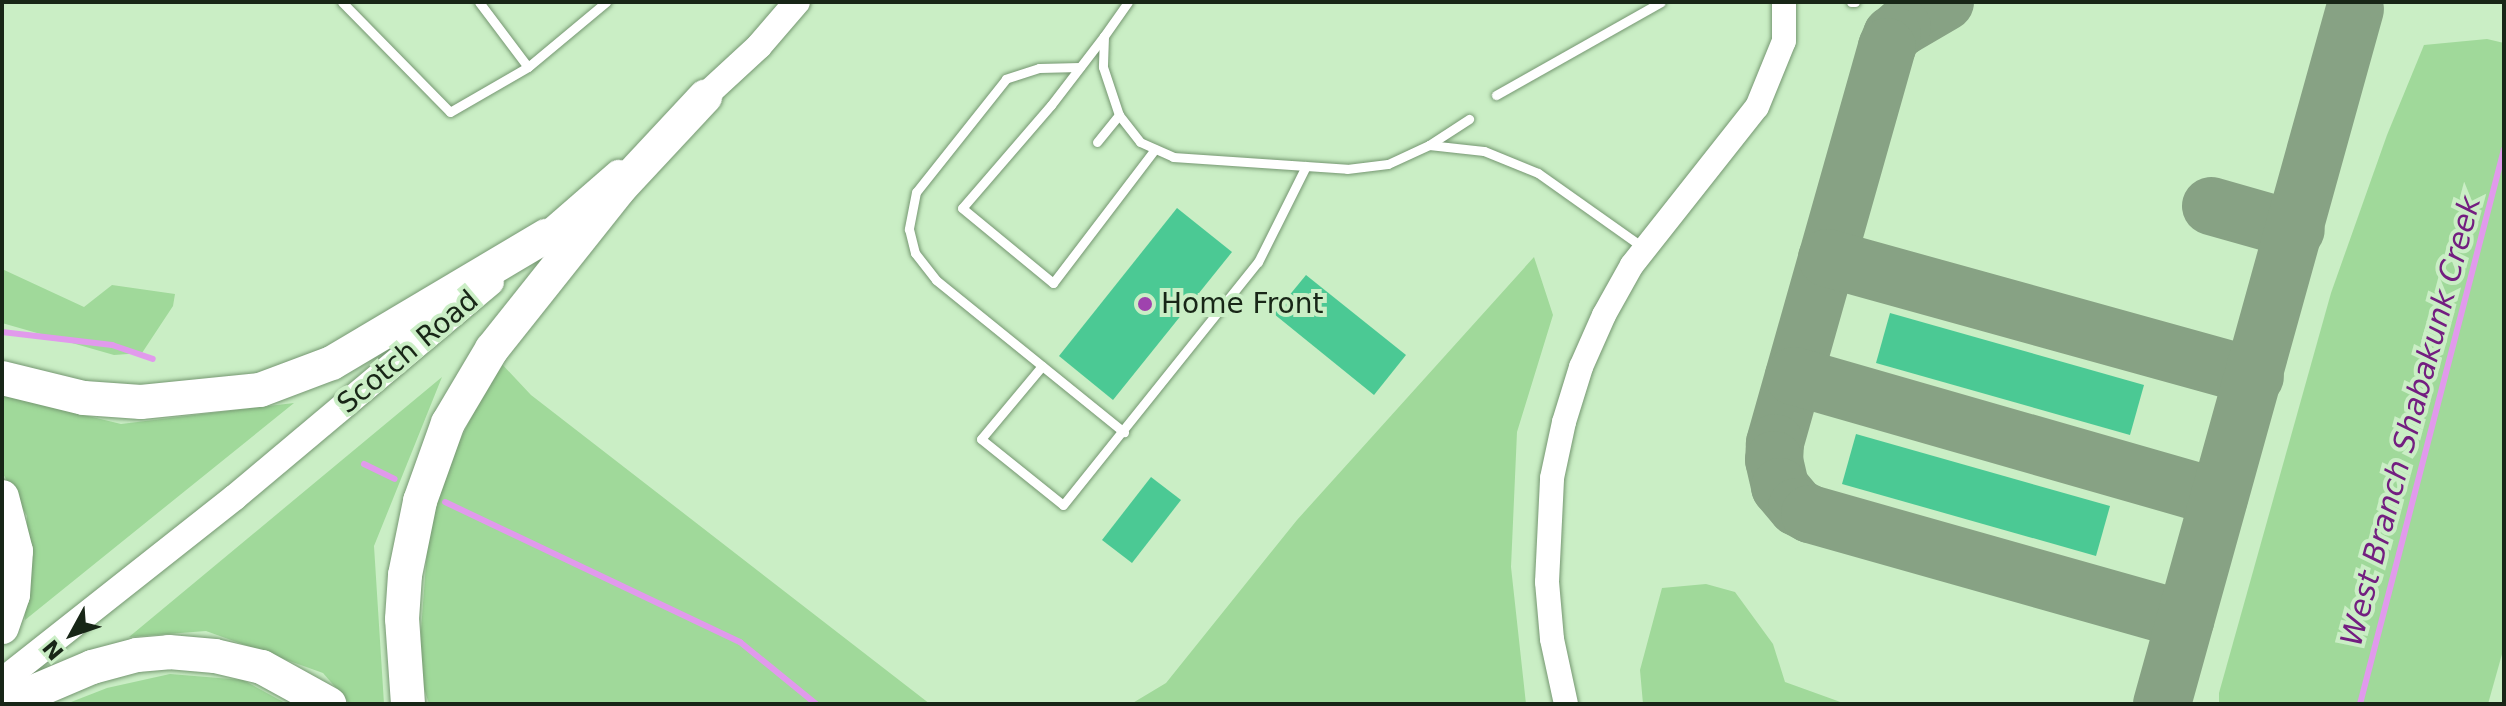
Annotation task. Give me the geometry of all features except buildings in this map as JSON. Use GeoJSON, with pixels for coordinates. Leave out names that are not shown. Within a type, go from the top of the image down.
{"type":"FeatureCollection","features":[{"type":"Feature","properties":{"kind":"highway"},"geometry":{"type":"LineString","coordinates":[[408,704],[402,619],[405,575],[420,501],[448,423],[492,349],[620,188],[705,97]]}},
{"type":"Feature","properties":{"kind":"highway"},"geometry":{"type":"LineString","coordinates":[[2,378],[84,398],[141,402],[260,390],[301,377],[344,356],[546,236]]}},
{"type":"Feature","properties":{"kind":"highway"},"geometry":{"type":"LineString","coordinates":[[2,497],[16,551],[13,595],[2,627]]}},
{"type":"Feature","properties":{"kind":"highway"},"geometry":{"type":"LineString","coordinates":[[5,704],[92,667],[137,655],[169,652],[215,656],[262,667],[329,704]]}},
{"type":"Feature","properties":{"kind":"main road","name":"Scotch Road"},"geometry":{"type":"LineString","coordinates":[[2,681],[235,497],[546,236],[705,97],[779,25],[797,2]]}},
{"type":"Feature","properties":{"kind":"main road"},"geometry":{"type":"LineString","coordinates":[[779,25],[806,2]]}},
{"type":"Feature","properties":{"kind":"street"},"geometry":{"type":"LineString","coordinates":[[1566,704],[1552,639],[1547,582],[1552,478],[1564,422],[1581,367],[1604,315],[1644,248],[1757,107],[1784,41],[1784,2]]}},
{"type":"Feature","properties":{"kind":"lane"},"geometry":{"type":"LineString","coordinates":[[342,2],[450,112],[528,67],[606,2]]}},
{"type":"Feature","properties":{"kind":"lane"},"geometry":{"type":"LineString","coordinates":[[479,2],[528,67]]}},
{"type":"Feature","properties":{"kind":"lane"},"geometry":{"type":"LineString","coordinates":[[1128,2],[1080,67],[962,208],[1053,283],[1155,149]]}},
{"type":"Feature","properties":{"kind":"lane"},"geometry":{"type":"LineString","coordinates":[[1496,95],[1661,2]]}},
{"type":"Feature","properties":{"kind":"lane"},"geometry":{"type":"LineString","coordinates":[[1104,36],[1103,67],[1119,115],[1140,142],[1173,157],[1347,169],[1388,164],[1429,145],[1469,119]]}},
{"type":"Feature","properties":{"kind":"lane"},"geometry":{"type":"LineString","coordinates":[[1080,67],[1039,68],[1006,79],[927,175],[916,192],[908,218],[911,240],[928,271],[1124,432]]}},
{"type":"Feature","properties":{"kind":"lane"},"geometry":{"type":"LineString","coordinates":[[1097,142],[1119,115]]}},
{"type":"Feature","properties":{"kind":"lane"},"geometry":{"type":"LineString","coordinates":[[1429,145],[1484,151],[1538,173],[1644,248]]}},
{"type":"Feature","properties":{"kind":"lane"},"geometry":{"type":"LineString","coordinates":[[1042,366],[981,439],[1063,505],[1258,262],[1306,166]]}},
{"type":"Feature","properties":{"kind":"green space"},"geometry":{"type":"Polygon","coordinates":[[[2487,39],[2504,43],[2504,647],[2488,704],[2219,704],[2219,693],[2331,293],[2387,135],[2424,45],[2487,39]]]}},
{"type":"Feature","properties":{"kind":"green space"},"geometry":{"type":"Polygon","coordinates":[[[1534,257],[1553,315],[1517,432],[1511,567],[1526,704],[1131,704],[1166,683],[1297,520],[1534,257]]]}},
{"type":"Feature","properties":{"kind":"green space"},"geometry":{"type":"Polygon","coordinates":[[[2,269],[84,307],[112,285],[175,294],[173,306],[142,353],[114,355],[2,323],[2,269]]]}},
{"type":"Feature","properties":{"kind":"green space"},"geometry":{"type":"Polygon","coordinates":[[[499,361],[531,395],[930,704],[429,704],[418,669],[431,499],[499,361]]]}},
{"type":"Feature","properties":{"kind":"green space"},"geometry":{"type":"Polygon","coordinates":[[[442,377],[374,546],[384,704],[350,704],[323,673],[206,631],[129,637],[442,377]]]}},
{"type":"Feature","properties":{"kind":"green space"},"geometry":{"type":"Polygon","coordinates":[[[2,395],[121,424],[294,403],[25,620],[27,516],[2,472],[2,395]]]}},
{"type":"Feature","properties":{"kind":"green space"},"geometry":{"type":"Polygon","coordinates":[[[1706,584],[1735,592],[1773,644],[1785,682],[1846,704],[1643,704],[1640,670],[1662,588],[1706,584]]]}},
{"type":"Feature","properties":{"kind":"green space"},"geometry":{"type":"Polygon","coordinates":[[[170,674],[243,680],[287,704],[66,704],[107,688],[170,674]]]}},
{"type":"Feature","properties":{"kind":"waterway","name":"West Branch Shabakunk Creek"},"geometry":{"type":"LineString","coordinates":[[2360,704],[2504,149]]}},
{"type":"Feature","properties":{"kind":"waterway"},"geometry":{"type":"LineString","coordinates":[[2,332],[112,345],[153,359]]}},
{"type":"Feature","properties":{"kind":"waterway"},"geometry":{"type":"LineString","coordinates":[[364,464],[395,479]]}},
{"type":"Feature","properties":{"kind":"waterway"},"geometry":{"type":"LineString","coordinates":[[445,502],[740,642],[816,704]]}},
{"type":"Feature","properties":{"kind":"taxiway"},"geometry":{"type":"LineString","coordinates":[[1945,2],[1902,27],[1892,35],[1887,47],[1775,443],[1774,460],[1780,487],[1797,507],[1810,514],[2185,620]]}},
{"type":"Feature","properties":{"kind":"taxiway"},"geometry":{"type":"LineString","coordinates":[[2162,704],[2355,9]]}},
{"type":"Feature","properties":{"kind":"taxiway"},"geometry":{"type":"LineString","coordinates":[[2211,206],[2296,230]]}},
{"type":"Feature","properties":{"kind":"taxiway"},"geometry":{"type":"LineString","coordinates":[[1827,258],[2255,377]]}},
{"type":"Feature","properties":{"kind":"taxiway"},"geometry":{"type":"LineString","coordinates":[[1794,376],[2219,498]]}},
{"type":"Feature","properties":{"kind":"place","name":"Home Front"},"geometry":{"type":"Point","coordinates":[1145,304]}}]}
